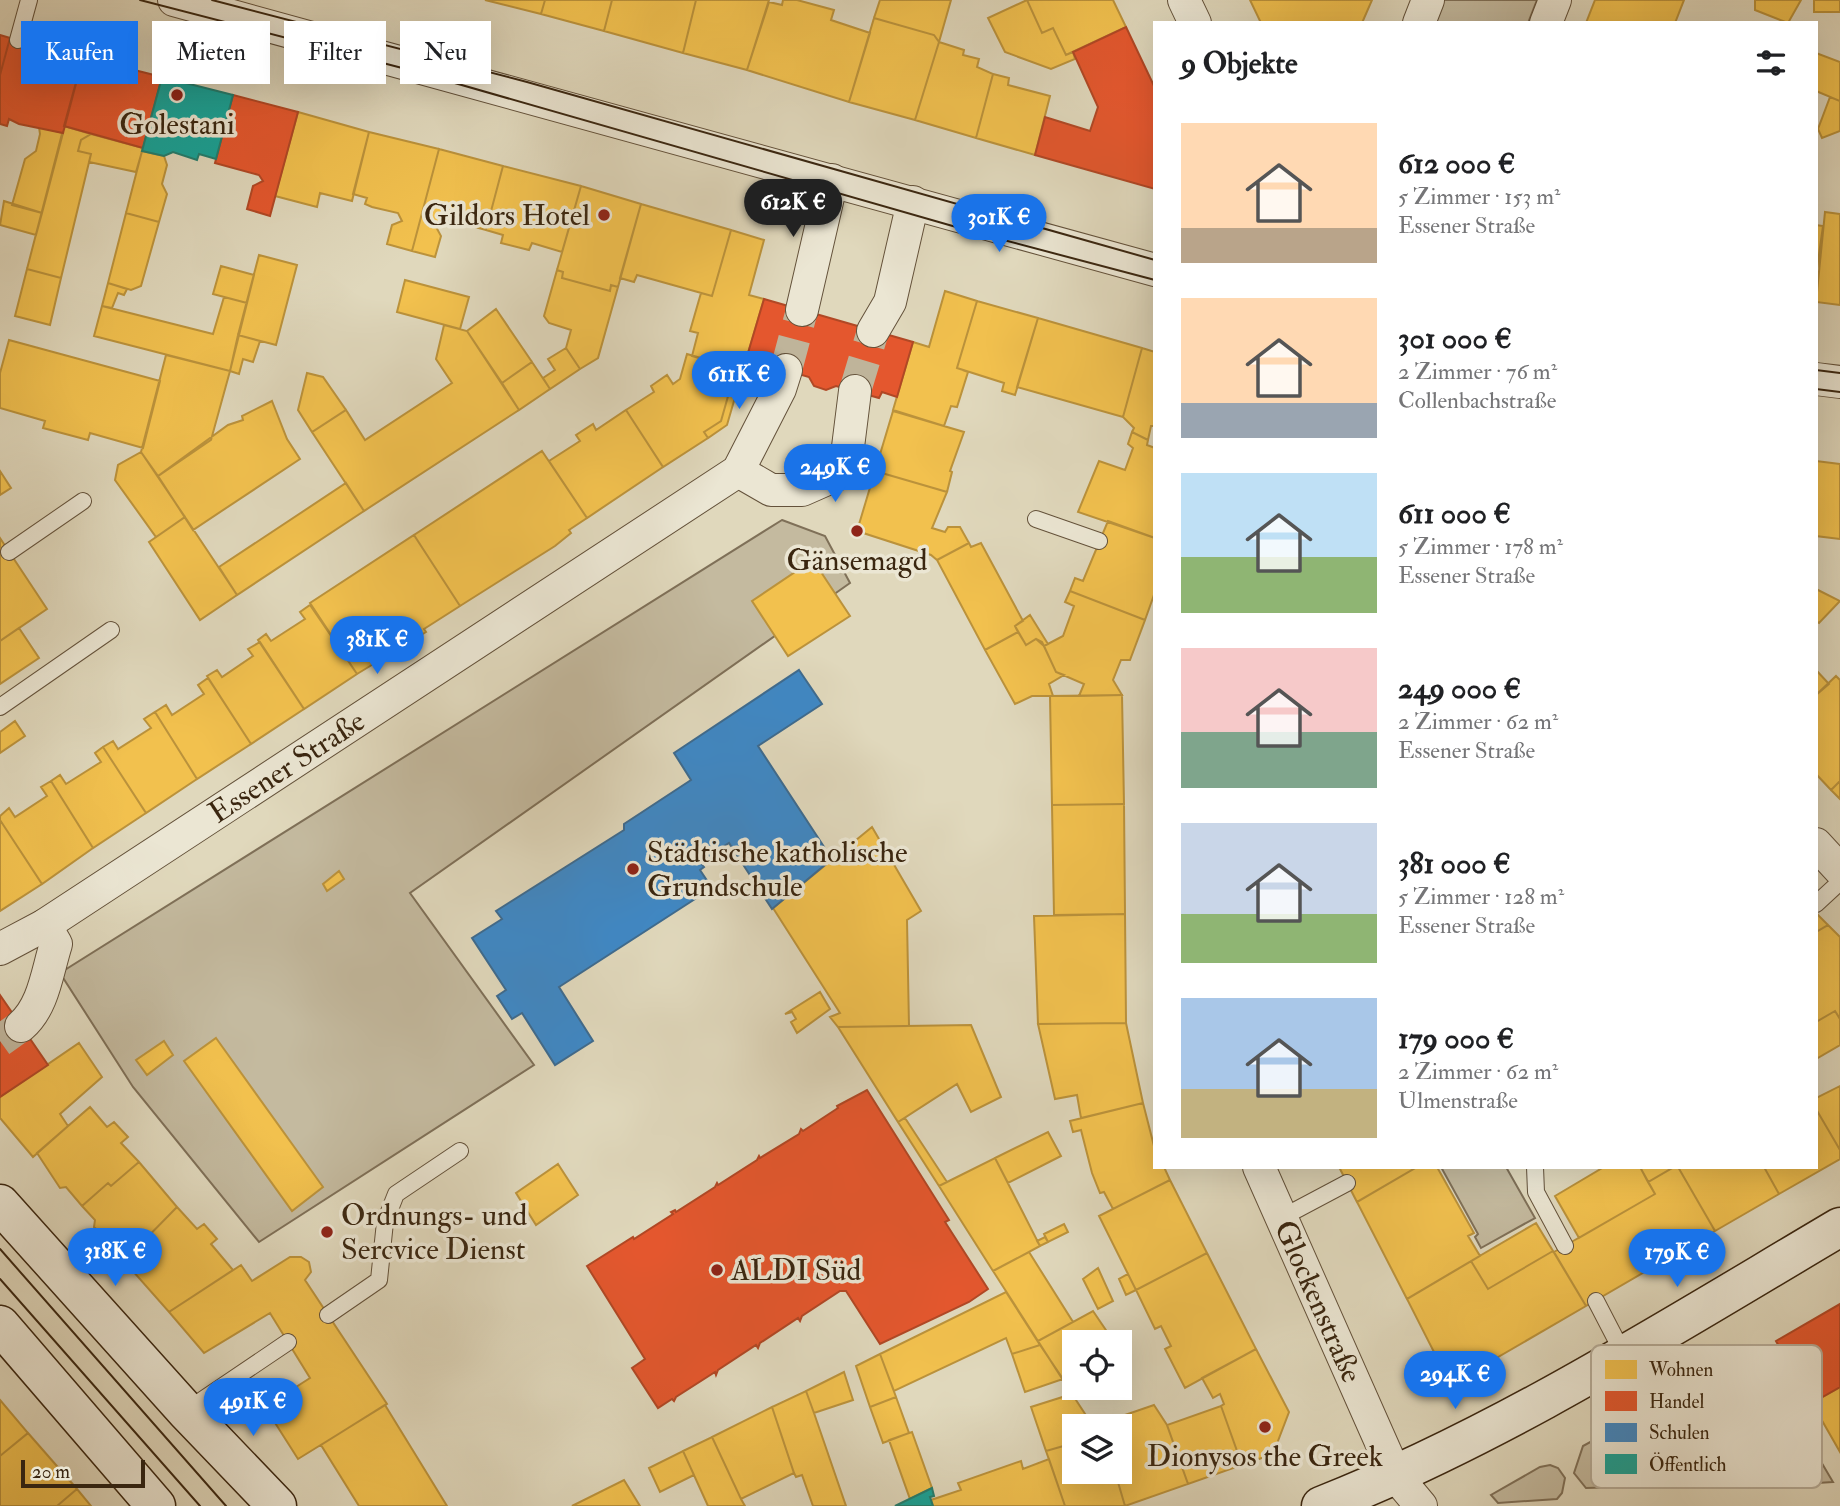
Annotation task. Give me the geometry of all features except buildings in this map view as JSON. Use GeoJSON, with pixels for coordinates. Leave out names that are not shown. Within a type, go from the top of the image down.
{"type":"FeatureCollection","features":[{"type":"Feature","properties":{"kind":"main road"},"geometry":{"type":"LineString","coordinates":[[0,1204],[186,1411],[277,1506]]}},
{"type":"Feature","properties":{"kind":"main road"},"geometry":{"type":"LineString","coordinates":[[1641,1345],[1840,1227]]}},
{"type":"Feature","properties":{"kind":"main road"},"geometry":{"type":"LineString","coordinates":[[0,1325],[156,1506]]}},
{"type":"Feature","properties":{"kind":"main road"},"geometry":{"type":"LineString","coordinates":[[1321,1506],[1396,1476],[1591,1373]]}},
{"type":"Feature","properties":{"kind":"street"},"geometry":{"type":"LineString","coordinates":[[174,0],[1153,269]]}},
{"type":"Feature","properties":{"kind":"street"},"geometry":{"type":"LineString","coordinates":[[1184,0],[1194,21]]}},
{"type":"Feature","properties":{"kind":"street"},"geometry":{"type":"LineString","coordinates":[[1420,21],[1428,0]]}},
{"type":"Feature","properties":{"kind":"street"},"geometry":{"type":"LineString","coordinates":[[1547,21],[1555,0]]}},
{"type":"Feature","properties":{"kind":"street"},"geometry":{"type":"LineString","coordinates":[[802,310],[832,180]]}},
{"type":"Feature","properties":{"kind":"street"},"geometry":{"type":"LineString","coordinates":[[873,331],[890,302],[913,202]]}},
{"type":"Feature","properties":{"kind":"street","name":"Essener Straße"},"geometry":{"type":"LineString","coordinates":[[0,949],[46,925],[738,471],[780,389],[786,370]]}},
{"type":"Feature","properties":{"kind":"street"},"geometry":{"type":"LineString","coordinates":[[1818,379],[1840,382]]}},
{"type":"Feature","properties":{"kind":"street"},"geometry":{"type":"LineString","coordinates":[[738,471],[771,489],[802,490],[835,475],[847,455],[855,391]]}},
{"type":"Feature","properties":{"kind":"street"},"geometry":{"type":"LineString","coordinates":[[1818,846],[1840,870]]}},
{"type":"Feature","properties":{"kind":"street"},"geometry":{"type":"LineString","coordinates":[[21,1026],[32,1016],[41,998],[56,944],[46,925]]}},
{"type":"Feature","properties":{"kind":"street","name":"Glockenstraße"},"geometry":{"type":"LineString","coordinates":[[1259,1169],[1396,1476],[1421,1506]]}},
{"type":"Feature","properties":{"kind":"lane"},"geometry":{"type":"LineString","coordinates":[[18,40],[29,0]]}},
{"type":"Feature","properties":{"kind":"lane"},"geometry":{"type":"LineString","coordinates":[[9,552],[83,501]]}},
{"type":"Feature","properties":{"kind":"lane"},"geometry":{"type":"LineString","coordinates":[[1036,519],[1100,541]]}},
{"type":"Feature","properties":{"kind":"lane"},"geometry":{"type":"LineString","coordinates":[[0,707],[111,630]]}},
{"type":"Feature","properties":{"kind":"lane"},"geometry":{"type":"LineString","coordinates":[[1818,902],[1840,882]]}},
{"type":"Feature","properties":{"kind":"lane"},"geometry":{"type":"LineString","coordinates":[[328,1315],[379,1280],[385,1222],[396,1194],[460,1151]]}},
{"type":"Feature","properties":{"kind":"lane"},"geometry":{"type":"LineString","coordinates":[[1535,1169],[1536,1192],[1565,1246]]}},
{"type":"Feature","properties":{"kind":"lane"},"geometry":{"type":"LineString","coordinates":[[1281,1218],[1347,1183]]}},
{"type":"Feature","properties":{"kind":"lane"},"geometry":{"type":"LineString","coordinates":[[1596,1301],[1619,1345]]}},
{"type":"Feature","properties":{"kind":"lane"},"geometry":{"type":"LineString","coordinates":[[186,1411],[288,1342]]}},
{"type":"Feature","properties":{"kind":"shaded area"},"geometry":{"type":"Polygon","coordinates":[[[1443,0],[1537,0],[1529,21],[1435,21],[1443,0]]]}},
{"type":"Feature","properties":{"kind":"shaded area"},"geometry":{"type":"Polygon","coordinates":[[[782,520],[825,536],[850,583],[410,893],[534,1065],[259,1242],[133,1087],[60,973],[782,520]]]}},
{"type":"Feature","properties":{"kind":"shaded area"},"geometry":{"type":"Polygon","coordinates":[[[1442,1169],[1507,1169],[1535,1218],[1481,1248],[1475,1237],[1478,1234],[1442,1169]]]}},
{"type":"Feature","properties":{"kind":"shaded area"},"geometry":{"type":"Polygon","coordinates":[[[1591,1442],[1591,1488],[1586,1488],[1574,1473],[1583,1446],[1591,1442]]]}},
{"type":"Feature","properties":{"kind":"shaded area"},"geometry":{"type":"Polygon","coordinates":[[[1822,1463],[1833,1482],[1822,1483],[1822,1463]]]}},
{"type":"Feature","properties":{"kind":"shaded area"},"geometry":{"type":"Polygon","coordinates":[[[1550,1465],[1558,1468],[1565,1478],[1562,1493],[1557,1499],[1498,1503],[1491,1495],[1540,1467],[1550,1465]]]}},
{"type":"Feature","properties":{"kind":"tunnel"},"geometry":{"type":"LineString","coordinates":[[786,370],[802,310]]}},
{"type":"Feature","properties":{"kind":"tunnel"},"geometry":{"type":"LineString","coordinates":[[855,391],[873,331]]}},
{"type":"Feature","properties":{"kind":"tunnel"},"geometry":{"type":"LineString","coordinates":[[0,1041],[21,1026]]}},
{"type":"Feature","properties":{"kind":"tram line"},"geometry":{"type":"LineString","coordinates":[[140,0],[406,69],[977,233],[1153,279]]}},
{"type":"Feature","properties":{"kind":"tram line"},"geometry":{"type":"LineString","coordinates":[[212,0],[527,82],[1153,259]]}},
{"type":"Feature","properties":{"kind":"tram line"},"geometry":{"type":"LineString","coordinates":[[1818,370],[1840,373]]}},
{"type":"Feature","properties":{"kind":"tram line"},"geometry":{"type":"LineString","coordinates":[[1818,389],[1840,392]]}},
{"type":"Feature","properties":{"kind":"tram line"},"geometry":{"type":"LineString","coordinates":[[0,1249],[226,1506]]}},
{"type":"Feature","properties":{"kind":"tram line"},"geometry":{"type":"LineString","coordinates":[[0,1279],[200,1506]]}},
{"type":"Feature","properties":{"kind":"place","name":"Golestani"},"geometry":{"type":"Point","coordinates":[177,95]}},
{"type":"Feature","properties":{"kind":"place","name":"Gildors Hotel"},"geometry":{"type":"Point","coordinates":[604,215]}},
{"type":"Feature","properties":{"kind":"place","name":"Gänsemagd"},"geometry":{"type":"Point","coordinates":[857,531]}},
{"type":"Feature","properties":{"kind":"place","name":"Städtische katholische Grundschule"},"geometry":{"type":"Point","coordinates":[633,869]}},
{"type":"Feature","properties":{"kind":"place","name":"Ordnungs- und Sercvice Dienst"},"geometry":{"type":"Point","coordinates":[327,1232]}},
{"type":"Feature","properties":{"kind":"place","name":"ALDI Süd"},"geometry":{"type":"Point","coordinates":[717,1270]}},
{"type":"Feature","properties":{"kind":"place","name":"Dionysos the Greek"},"geometry":{"type":"Point","coordinates":[1265,1427]}}]}
